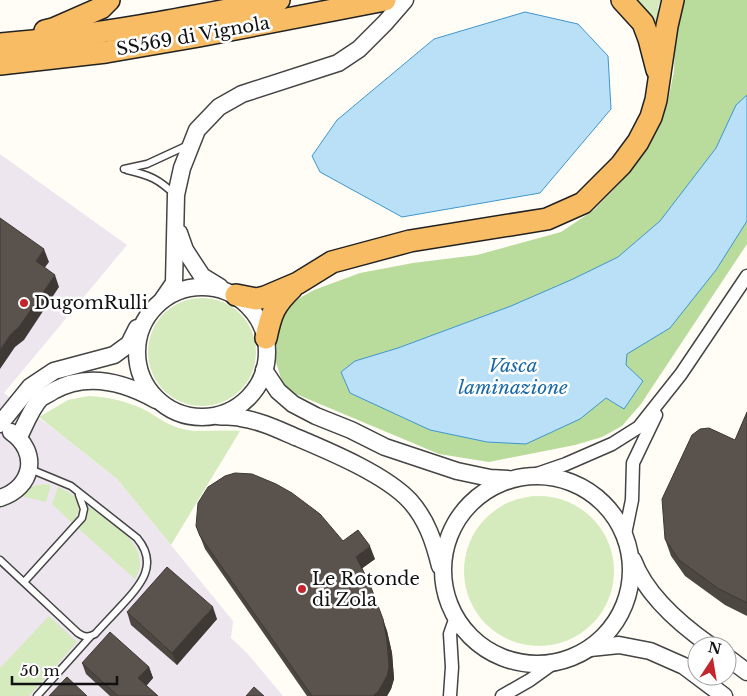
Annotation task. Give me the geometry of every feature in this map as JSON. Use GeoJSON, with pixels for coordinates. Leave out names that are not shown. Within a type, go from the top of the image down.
{"type":"FeatureCollection","features":[{"type":"Feature","properties":{"kind":"highway"},"geometry":{"type":"LineString","coordinates":[[0,39],[53,30],[101,8],[109,0]]}},
{"type":"Feature","properties":{"kind":"highway","name":"SS569 di Vignola"},"geometry":{"type":"LineString","coordinates":[[0,44],[42,40],[154,23],[279,0]]}},
{"type":"Feature","properties":{"kind":"highway","name":"SS569 di Vignola"},"geometry":{"type":"LineString","coordinates":[[0,64],[115,50],[199,36],[384,0]]}},
{"type":"Feature","properties":{"kind":"highway"},"geometry":{"type":"LineString","coordinates":[[622,0],[643,23],[659,80]]}},
{"type":"Feature","properties":{"kind":"highway"},"geometry":{"type":"LineString","coordinates":[[232,294],[256,299],[266,297],[298,283],[332,262],[410,241],[547,219],[583,203],[621,165],[638,142],[651,117],[656,100],[667,26],[673,0]]}},
{"type":"Feature","properties":{"kind":"highway"},"geometry":{"type":"LineString","coordinates":[[266,338],[271,314],[275,306],[298,283]]}},
{"type":"Feature","properties":{"kind":"street"},"geometry":{"type":"LineString","coordinates":[[0,498],[10,495],[19,488],[26,479],[29,468],[26,446],[10,430],[0,426],[30,387],[54,371],[114,355],[129,344],[140,321],[163,299],[174,283],[176,195],[182,168],[198,130],[220,107],[242,94],[338,63],[359,49],[405,0]]}},
{"type":"Feature","properties":{"kind":"street"},"geometry":{"type":"LineString","coordinates":[[175,222],[185,250],[202,276],[232,294],[252,310],[266,338],[264,370],[257,386],[245,400],[230,410],[213,416]]}},
{"type":"Feature","properties":{"kind":"street"},"geometry":{"type":"LineString","coordinates":[[443,577],[443,560],[446,544],[460,515],[471,503],[483,492],[497,484],[531,476],[566,464],[612,444],[639,427],[670,389],[747,276]]}},
{"type":"Feature","properties":{"kind":"street"},"geometry":{"type":"LineString","coordinates":[[163,299],[192,287],[211,287],[232,294]]}},
{"type":"Feature","properties":{"kind":"street"},"geometry":{"type":"LineString","coordinates":[[149,313],[141,328],[137,344],[137,361],[142,377],[151,392],[163,404]]}},
{"type":"Feature","properties":{"kind":"street"},"geometry":{"type":"LineString","coordinates":[[264,370],[278,392],[293,404],[384,446],[457,471],[490,478],[513,479]]}},
{"type":"Feature","properties":{"kind":"street"},"geometry":{"type":"LineString","coordinates":[[19,437],[40,398],[62,386],[75,382],[96,380],[120,384],[140,391],[178,412],[195,416],[241,418],[266,425],[321,448],[384,480],[397,489],[410,502],[430,533],[447,598],[456,618],[466,631],[491,652],[522,663],[539,664],[573,657],[590,648],[611,628],[625,604],[632,566],[627,541],[632,500],[633,463],[670,389]]}},
{"type":"Feature","properties":{"kind":"street"},"geometry":{"type":"LineString","coordinates":[[531,476],[554,477],[577,484],[597,497],[613,514],[627,541],[638,574],[665,608],[697,636]]}},
{"type":"Feature","properties":{"kind":"street"},"geometry":{"type":"LineString","coordinates":[[450,695],[452,668],[450,634],[456,618]]}},
{"type":"Feature","properties":{"kind":"street"},"geometry":{"type":"LineString","coordinates":[[590,648],[619,645],[650,650],[684,666],[724,696]]}},
{"type":"Feature","properties":{"kind":"street"},"geometry":{"type":"LineString","coordinates":[[502,696],[530,680],[555,662]]}},
{"type":"Feature","properties":{"kind":"lane"},"geometry":{"type":"LineString","coordinates":[[176,195],[163,183],[148,175],[124,169],[147,164],[192,143]]}},
{"type":"Feature","properties":{"kind":"lane"},"geometry":{"type":"LineString","coordinates":[[29,468],[64,483],[78,492],[137,538],[144,546],[147,564],[140,586],[90,637],[37,696]]}},
{"type":"Feature","properties":{"kind":"lane"},"geometry":{"type":"LineString","coordinates":[[24,582],[82,518],[84,509],[78,492]]}},
{"type":"Feature","properties":{"kind":"lane"},"geometry":{"type":"LineString","coordinates":[[0,560],[78,633],[90,637]]}},
{"type":"Feature","properties":{"kind":"shaded area"},"geometry":{"type":"Polygon","coordinates":[[[0,154],[127,245],[4,393],[54,429],[117,479],[233,621],[231,638],[247,653],[283,696],[0,696],[0,154]]]}},
{"type":"Feature","properties":{"kind":"green space"},"geometry":{"type":"Polygon","coordinates":[[[631,0],[661,0],[658,7],[658,47],[631,0]]]}},
{"type":"Feature","properties":{"kind":"green space"},"geometry":{"type":"Polygon","coordinates":[[[683,0],[747,0],[747,244],[641,404],[622,426],[602,437],[575,445],[489,462],[439,454],[296,394],[282,382],[276,362],[276,343],[280,324],[285,310],[298,299],[314,290],[360,273],[413,263],[477,255],[561,232],[594,210],[622,181],[651,137],[667,106],[674,71],[675,36],[683,0]]]}},
{"type":"Feature","properties":{"kind":"green space"},"geometry":{"type":"Polygon","coordinates":[[[202,298],[223,302],[240,314],[252,331],[256,352],[252,373],[240,390],[223,402],[202,406],[181,402],[164,390],[152,373],[148,352],[152,331],[164,314],[181,302],[202,298]]]}},
{"type":"Feature","properties":{"kind":"green space"},"geometry":{"type":"Polygon","coordinates":[[[89,396],[110,398],[131,404],[186,430],[240,431],[171,545],[117,479],[39,417],[68,400],[89,396]]]}},
{"type":"Feature","properties":{"kind":"green space"},"geometry":{"type":"Polygon","coordinates":[[[44,484],[51,485],[46,502],[17,495],[28,487],[44,484]]]}},
{"type":"Feature","properties":{"kind":"green space"},"geometry":{"type":"Polygon","coordinates":[[[58,487],[70,493],[79,505],[79,510],[72,523],[52,504],[58,487]]]}},
{"type":"Feature","properties":{"kind":"green space"},"geometry":{"type":"Polygon","coordinates":[[[539,496],[568,502],[592,518],[608,542],[614,571],[608,600],[592,624],[568,640],[539,646],[510,640],[486,624],[470,600],[464,571],[470,542],[486,518],[510,502],[539,496]]]}},
{"type":"Feature","properties":{"kind":"green space"},"geometry":{"type":"Polygon","coordinates":[[[88,506],[118,528],[135,546],[139,556],[140,567],[135,579],[79,529],[88,515],[88,506]]]}},
{"type":"Feature","properties":{"kind":"green space"},"geometry":{"type":"Polygon","coordinates":[[[49,616],[77,642],[29,696],[0,696],[0,668],[49,616]]]}},
{"type":"Feature","properties":{"kind":"water"},"geometry":{"type":"Polygon","coordinates":[[[525,12],[578,24],[608,56],[611,109],[540,193],[402,217],[320,172],[312,156],[337,120],[434,39],[525,12]]]}},
{"type":"Feature","properties":{"kind":"water","name":"Vasca laminazione"},"geometry":{"type":"Polygon","coordinates":[[[747,95],[747,221],[716,270],[670,328],[627,354],[626,365],[643,381],[624,409],[606,398],[580,419],[526,444],[487,442],[430,430],[350,393],[341,372],[355,361],[398,348],[511,306],[618,257],[660,221],[716,148],[736,105],[747,95]]]}},
{"type":"Feature","properties":{"kind":"building","name":"DugomRulli"},"geometry":{"type":"Polygon","coordinates":[[[0,218],[44,249],[36,261],[55,275],[19,327],[10,335],[0,350],[0,218]]]}},
{"type":"Feature","properties":{"kind":"building"},"geometry":{"type":"Polygon","coordinates":[[[747,412],[747,603],[719,589],[679,560],[665,539],[662,499],[692,435],[700,429],[709,428],[735,440],[747,412]]]}},
{"type":"Feature","properties":{"kind":"building","name":"Le Rotonde di Zola"},"geometry":{"type":"Polygon","coordinates":[[[235,473],[252,474],[276,484],[292,493],[320,514],[343,541],[358,530],[370,546],[356,557],[369,582],[383,619],[389,667],[387,676],[378,692],[373,696],[312,696],[200,536],[196,526],[198,503],[208,487],[225,476],[235,473]]]}},
{"type":"Feature","properties":{"kind":"building"},"geometry":{"type":"Polygon","coordinates":[[[167,567],[213,607],[172,653],[127,612],[167,567]]]}},
{"type":"Feature","properties":{"kind":"building"},"geometry":{"type":"Polygon","coordinates":[[[110,632],[149,667],[138,678],[158,696],[118,696],[82,663],[110,632]]]}},
{"type":"Feature","properties":{"kind":"building"},"geometry":{"type":"Polygon","coordinates":[[[67,677],[87,696],[49,696],[67,677]]]}},
{"type":"Feature","properties":{"kind":"building"},"geometry":{"type":"Polygon","coordinates":[[[254,687],[264,696],[246,696],[254,687]]]}},
{"type":"Feature","properties":{"kind":"place","name":"DugomRulli"},"geometry":{"type":"Point","coordinates":[24,303]}},
{"type":"Feature","properties":{"kind":"place","name":"Le Rotonde di Zola"},"geometry":{"type":"Point","coordinates":[302,589]}}]}
